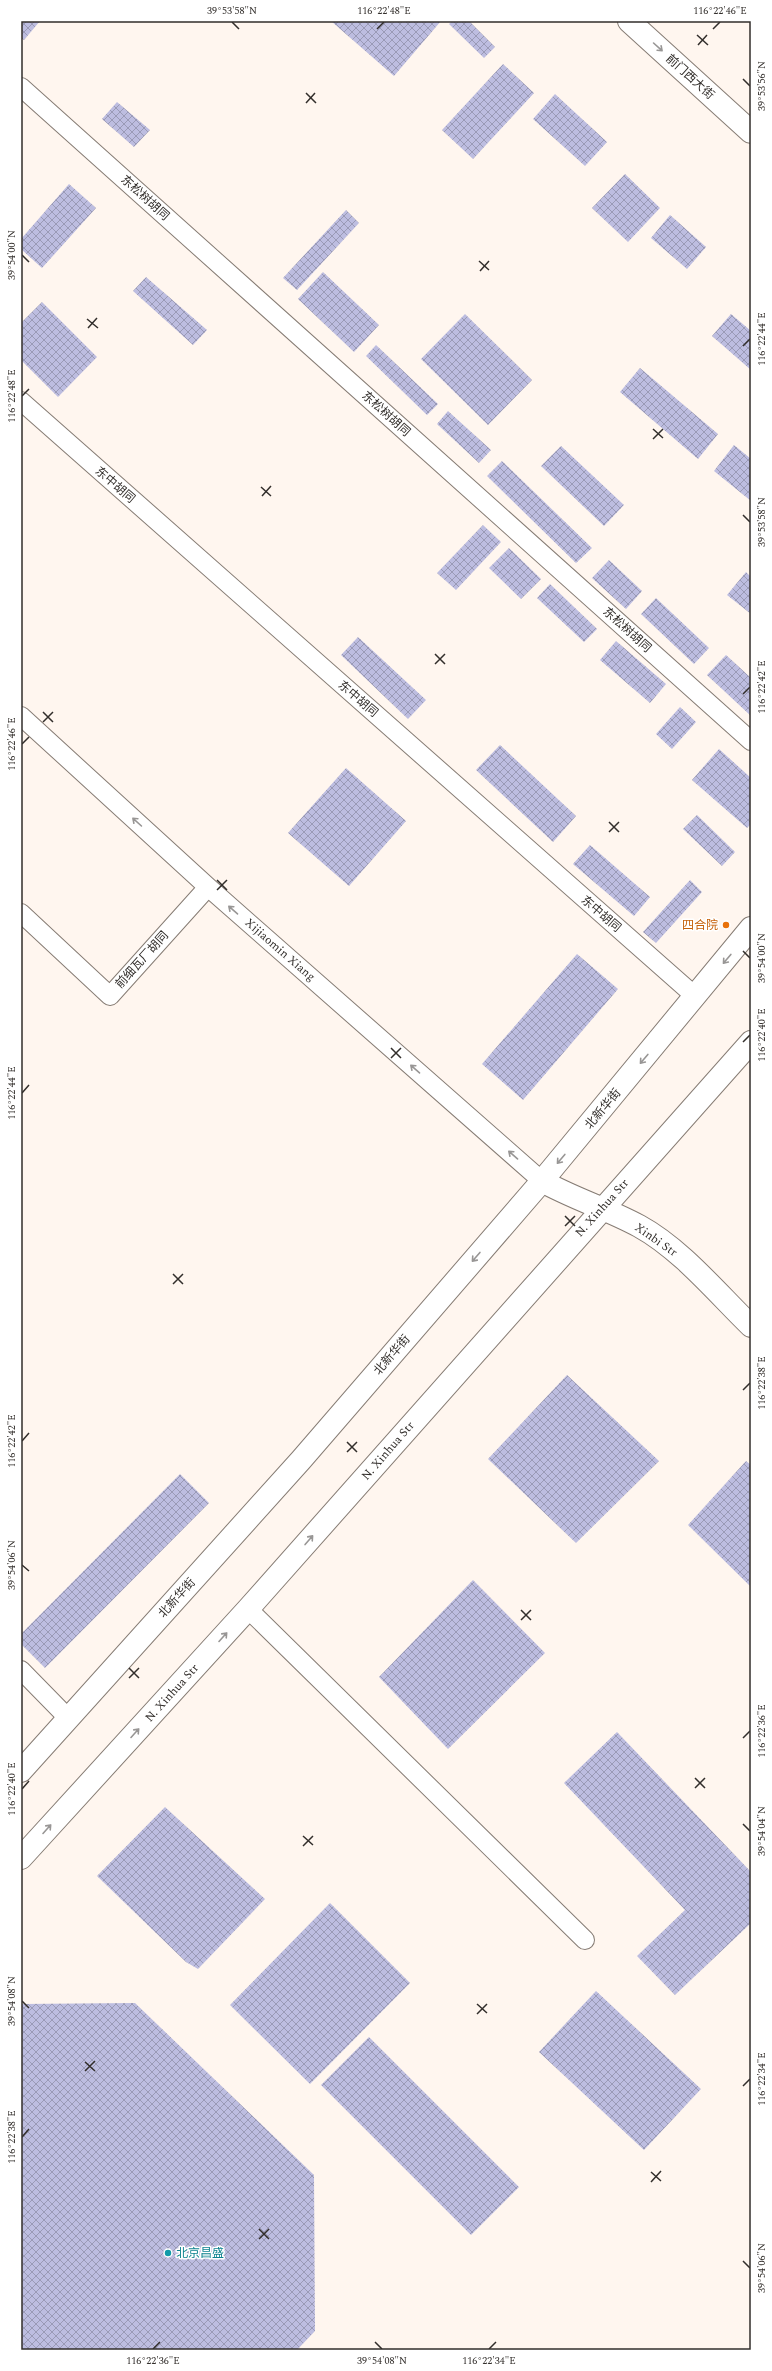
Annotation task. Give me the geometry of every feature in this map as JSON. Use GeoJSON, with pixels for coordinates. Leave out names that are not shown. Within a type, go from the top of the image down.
{"type":"FeatureCollection","features":[{"type":"Feature","properties":{"kind":"street","name":"前门西大街"},"geometry":{"type":"LineString","coordinates":[[630,21],[751,132]]}},
{"type":"Feature","properties":{"kind":"street","name":"北新华街"},"geometry":{"type":"LineString","coordinates":[[21,1771],[301,1460],[542,1181],[696,997],[751,928]]}},
{"type":"Feature","properties":{"kind":"street","name":"N. Xinhua Str"},"geometry":{"type":"LineString","coordinates":[[21,1858],[248,1610],[600,1210],[751,1042]]}},
{"type":"Feature","properties":{"kind":"street","name":"Xinbi Str"},"geometry":{"type":"LineString","coordinates":[[542,1181],[600,1210],[640,1226],[673,1250],[751,1326]]}},
{"type":"Feature","properties":{"kind":"lane","name":"东松树胡同"},"geometry":{"type":"LineString","coordinates":[[21,87],[751,741]]}},
{"type":"Feature","properties":{"kind":"lane","name":"东中胡同"},"geometry":{"type":"LineString","coordinates":[[21,401],[696,997]]}},
{"type":"Feature","properties":{"kind":"lane","name":"Xijiaomin Xiang"},"geometry":{"type":"LineString","coordinates":[[21,716],[208,887],[542,1181]]}},
{"type":"Feature","properties":{"kind":"lane","name":"前细瓦厂胡同"},"geometry":{"type":"LineString","coordinates":[[21,913],[110,996],[208,887]]}},
{"type":"Feature","properties":{"kind":"lane"},"geometry":{"type":"LineString","coordinates":[[248,1610],[585,1940]]}},
{"type":"Feature","properties":{"kind":"lane"},"geometry":{"type":"LineString","coordinates":[[21,1670],[69,1719]]}},
{"type":"Feature","properties":{"kind":"building"},"geometry":{"type":"Polygon","coordinates":[[[21,21],[40,21],[24,40],[21,38],[21,21]]]}},
{"type":"Feature","properties":{"kind":"building"},"geometry":{"type":"Polygon","coordinates":[[[331,21],[441,21],[394,76],[331,21]]]}},
{"type":"Feature","properties":{"kind":"building"},"geometry":{"type":"Polygon","coordinates":[[[452,21],[469,21],[495,47],[484,58],[449,24],[452,21]]]}},
{"type":"Feature","properties":{"kind":"building"},"geometry":{"type":"Polygon","coordinates":[[[503,64],[534,93],[473,159],[442,130],[503,64]]]}},
{"type":"Feature","properties":{"kind":"building"},"geometry":{"type":"Polygon","coordinates":[[[555,94],[607,142],[585,166],[533,119],[555,94]]]}},
{"type":"Feature","properties":{"kind":"building"},"geometry":{"type":"Polygon","coordinates":[[[117,102],[150,130],[134,147],[102,119],[117,102]]]}},
{"type":"Feature","properties":{"kind":"building"},"geometry":{"type":"Polygon","coordinates":[[[625,174],[660,208],[628,242],[592,208],[625,174]]]}},
{"type":"Feature","properties":{"kind":"building"},"geometry":{"type":"Polygon","coordinates":[[[69,184],[96,208],[42,268],[21,249],[21,239],[69,184]]]}},
{"type":"Feature","properties":{"kind":"building"},"geometry":{"type":"Polygon","coordinates":[[[346,210],[359,223],[297,290],[283,278],[346,210]]]}},
{"type":"Feature","properties":{"kind":"building"},"geometry":{"type":"Polygon","coordinates":[[[670,215],[706,247],[687,269],[651,238],[670,215]]]}},
{"type":"Feature","properties":{"kind":"building"},"geometry":{"type":"Polygon","coordinates":[[[323,272],[379,325],[354,352],[298,299],[323,272]]]}},
{"type":"Feature","properties":{"kind":"building"},"geometry":{"type":"Polygon","coordinates":[[[146,277],[207,330],[193,345],[133,291],[146,277]]]}},
{"type":"Feature","properties":{"kind":"building"},"geometry":{"type":"Polygon","coordinates":[[[42,302],[97,357],[58,397],[21,360],[21,323],[42,302]]]}},
{"type":"Feature","properties":{"kind":"building"},"geometry":{"type":"Polygon","coordinates":[[[465,314],[532,380],[488,425],[421,359],[465,314]]]}},
{"type":"Feature","properties":{"kind":"building"},"geometry":{"type":"Polygon","coordinates":[[[731,314],[751,331],[751,370],[712,336],[731,314]]]}},
{"type":"Feature","properties":{"kind":"building"},"geometry":{"type":"Polygon","coordinates":[[[376,345],[438,404],[427,415],[366,356],[376,345]]]}},
{"type":"Feature","properties":{"kind":"building"},"geometry":{"type":"Polygon","coordinates":[[[640,368],[718,434],[698,459],[620,392],[640,368]]]}},
{"type":"Feature","properties":{"kind":"building"},"geometry":{"type":"Polygon","coordinates":[[[448,411],[491,450],[479,463],[437,424],[448,411]]]}},
{"type":"Feature","properties":{"kind":"building"},"geometry":{"type":"Polygon","coordinates":[[[734,445],[751,459],[751,501],[714,471],[734,445]]]}},
{"type":"Feature","properties":{"kind":"building"},"geometry":{"type":"Polygon","coordinates":[[[561,446],[624,505],[604,526],[541,466],[561,446]]]}},
{"type":"Feature","properties":{"kind":"building"},"geometry":{"type":"Polygon","coordinates":[[[502,461],[592,548],[576,563],[487,476],[502,461]]]}},
{"type":"Feature","properties":{"kind":"building"},"geometry":{"type":"Polygon","coordinates":[[[483,525],[501,542],[456,590],[437,573],[483,525]]]}},
{"type":"Feature","properties":{"kind":"building"},"geometry":{"type":"Polygon","coordinates":[[[509,548],[541,579],[521,599],[489,568],[509,548]]]}},
{"type":"Feature","properties":{"kind":"building"},"geometry":{"type":"Polygon","coordinates":[[[609,560],[642,591],[626,609],[592,578],[609,560]]]}},
{"type":"Feature","properties":{"kind":"building"},"geometry":{"type":"Polygon","coordinates":[[[746,572],[751,577],[751,614],[727,595],[746,572]]]}},
{"type":"Feature","properties":{"kind":"building"},"geometry":{"type":"Polygon","coordinates":[[[550,584],[597,629],[584,642],[537,598],[550,584]]]}},
{"type":"Feature","properties":{"kind":"building"},"geometry":{"type":"Polygon","coordinates":[[[656,598],[709,648],[694,664],[641,614],[656,598]]]}},
{"type":"Feature","properties":{"kind":"building"},"geometry":{"type":"Polygon","coordinates":[[[358,637],[426,700],[408,719],[341,655],[358,637]]]}},
{"type":"Feature","properties":{"kind":"building"},"geometry":{"type":"Polygon","coordinates":[[[616,641],[666,684],[650,703],[600,660],[616,641]]]}},
{"type":"Feature","properties":{"kind":"building"},"geometry":{"type":"Polygon","coordinates":[[[726,655],[751,678],[751,716],[707,675],[726,655]]]}},
{"type":"Feature","properties":{"kind":"building"},"geometry":{"type":"Polygon","coordinates":[[[680,707],[696,722],[672,749],[656,734],[680,707]]]}},
{"type":"Feature","properties":{"kind":"building"},"geometry":{"type":"Polygon","coordinates":[[[500,745],[576,816],[553,842],[476,770],[500,745]]]}},
{"type":"Feature","properties":{"kind":"building"},"geometry":{"type":"Polygon","coordinates":[[[719,749],[751,778],[751,824],[747,828],[692,780],[719,749]]]}},
{"type":"Feature","properties":{"kind":"building"},"geometry":{"type":"Polygon","coordinates":[[[346,768],[406,821],[349,886],[288,833],[346,768]]]}},
{"type":"Feature","properties":{"kind":"building"},"geometry":{"type":"Polygon","coordinates":[[[697,815],[735,852],[722,866],[683,829],[697,815]]]}},
{"type":"Feature","properties":{"kind":"building"},"geometry":{"type":"Polygon","coordinates":[[[590,845],[650,897],[634,916],[573,864],[590,845]]]}},
{"type":"Feature","properties":{"kind":"building"},"geometry":{"type":"Polygon","coordinates":[[[690,880],[702,892],[656,943],[643,932],[690,880]]]}},
{"type":"Feature","properties":{"kind":"building"},"geometry":{"type":"Polygon","coordinates":[[[577,954],[618,989],[523,1100],[482,1064],[577,954]]]}},
{"type":"Feature","properties":{"kind":"building"},"geometry":{"type":"Polygon","coordinates":[[[567,1375],[659,1461],[576,1543],[488,1459],[567,1375]]]}},
{"type":"Feature","properties":{"kind":"building"},"geometry":{"type":"Polygon","coordinates":[[[746,1461],[751,1465],[751,1587],[688,1525],[746,1461]]]}},
{"type":"Feature","properties":{"kind":"building"},"geometry":{"type":"Polygon","coordinates":[[[180,1474],[209,1503],[45,1668],[21,1644],[21,1634],[180,1474]]]}},
{"type":"Feature","properties":{"kind":"building"},"geometry":{"type":"Polygon","coordinates":[[[473,1580],[545,1653],[448,1749],[379,1677],[473,1580]]]}},
{"type":"Feature","properties":{"kind":"building"},"geometry":{"type":"Polygon","coordinates":[[[617,1732],[751,1872],[751,1923],[675,1995],[637,1956],[685,1910],[564,1783],[617,1732]]]}},
{"type":"Feature","properties":{"kind":"building"},"geometry":{"type":"Polygon","coordinates":[[[165,1807],[265,1899],[198,1969],[186,1962],[97,1876],[165,1807]]]}},
{"type":"Feature","properties":{"kind":"building"},"geometry":{"type":"Polygon","coordinates":[[[330,1903],[410,1983],[310,2084],[230,2005],[330,1903]]]}},
{"type":"Feature","properties":{"kind":"building"},"geometry":{"type":"Polygon","coordinates":[[[596,1991],[701,2089],[644,2150],[539,2052],[596,1991]]]}},
{"type":"Feature","properties":{"kind":"building","name":"北京昌盛"},"geometry":{"type":"Polygon","coordinates":[[[135,2003],[314,2175],[315,2331],[297,2350],[21,2350],[21,2004],[135,2003]]]}},
{"type":"Feature","properties":{"kind":"building"},"geometry":{"type":"Polygon","coordinates":[[[369,2037],[519,2187],[471,2235],[321,2085],[369,2037]]]}},
{"type":"Feature","properties":{"kind":"place","name":"四合院"},"geometry":{"type":"Point","coordinates":[726,925]}},
{"type":"Feature","properties":{"kind":"place","name":"北京昌盛"},"geometry":{"type":"Point","coordinates":[168,2253]}}]}
